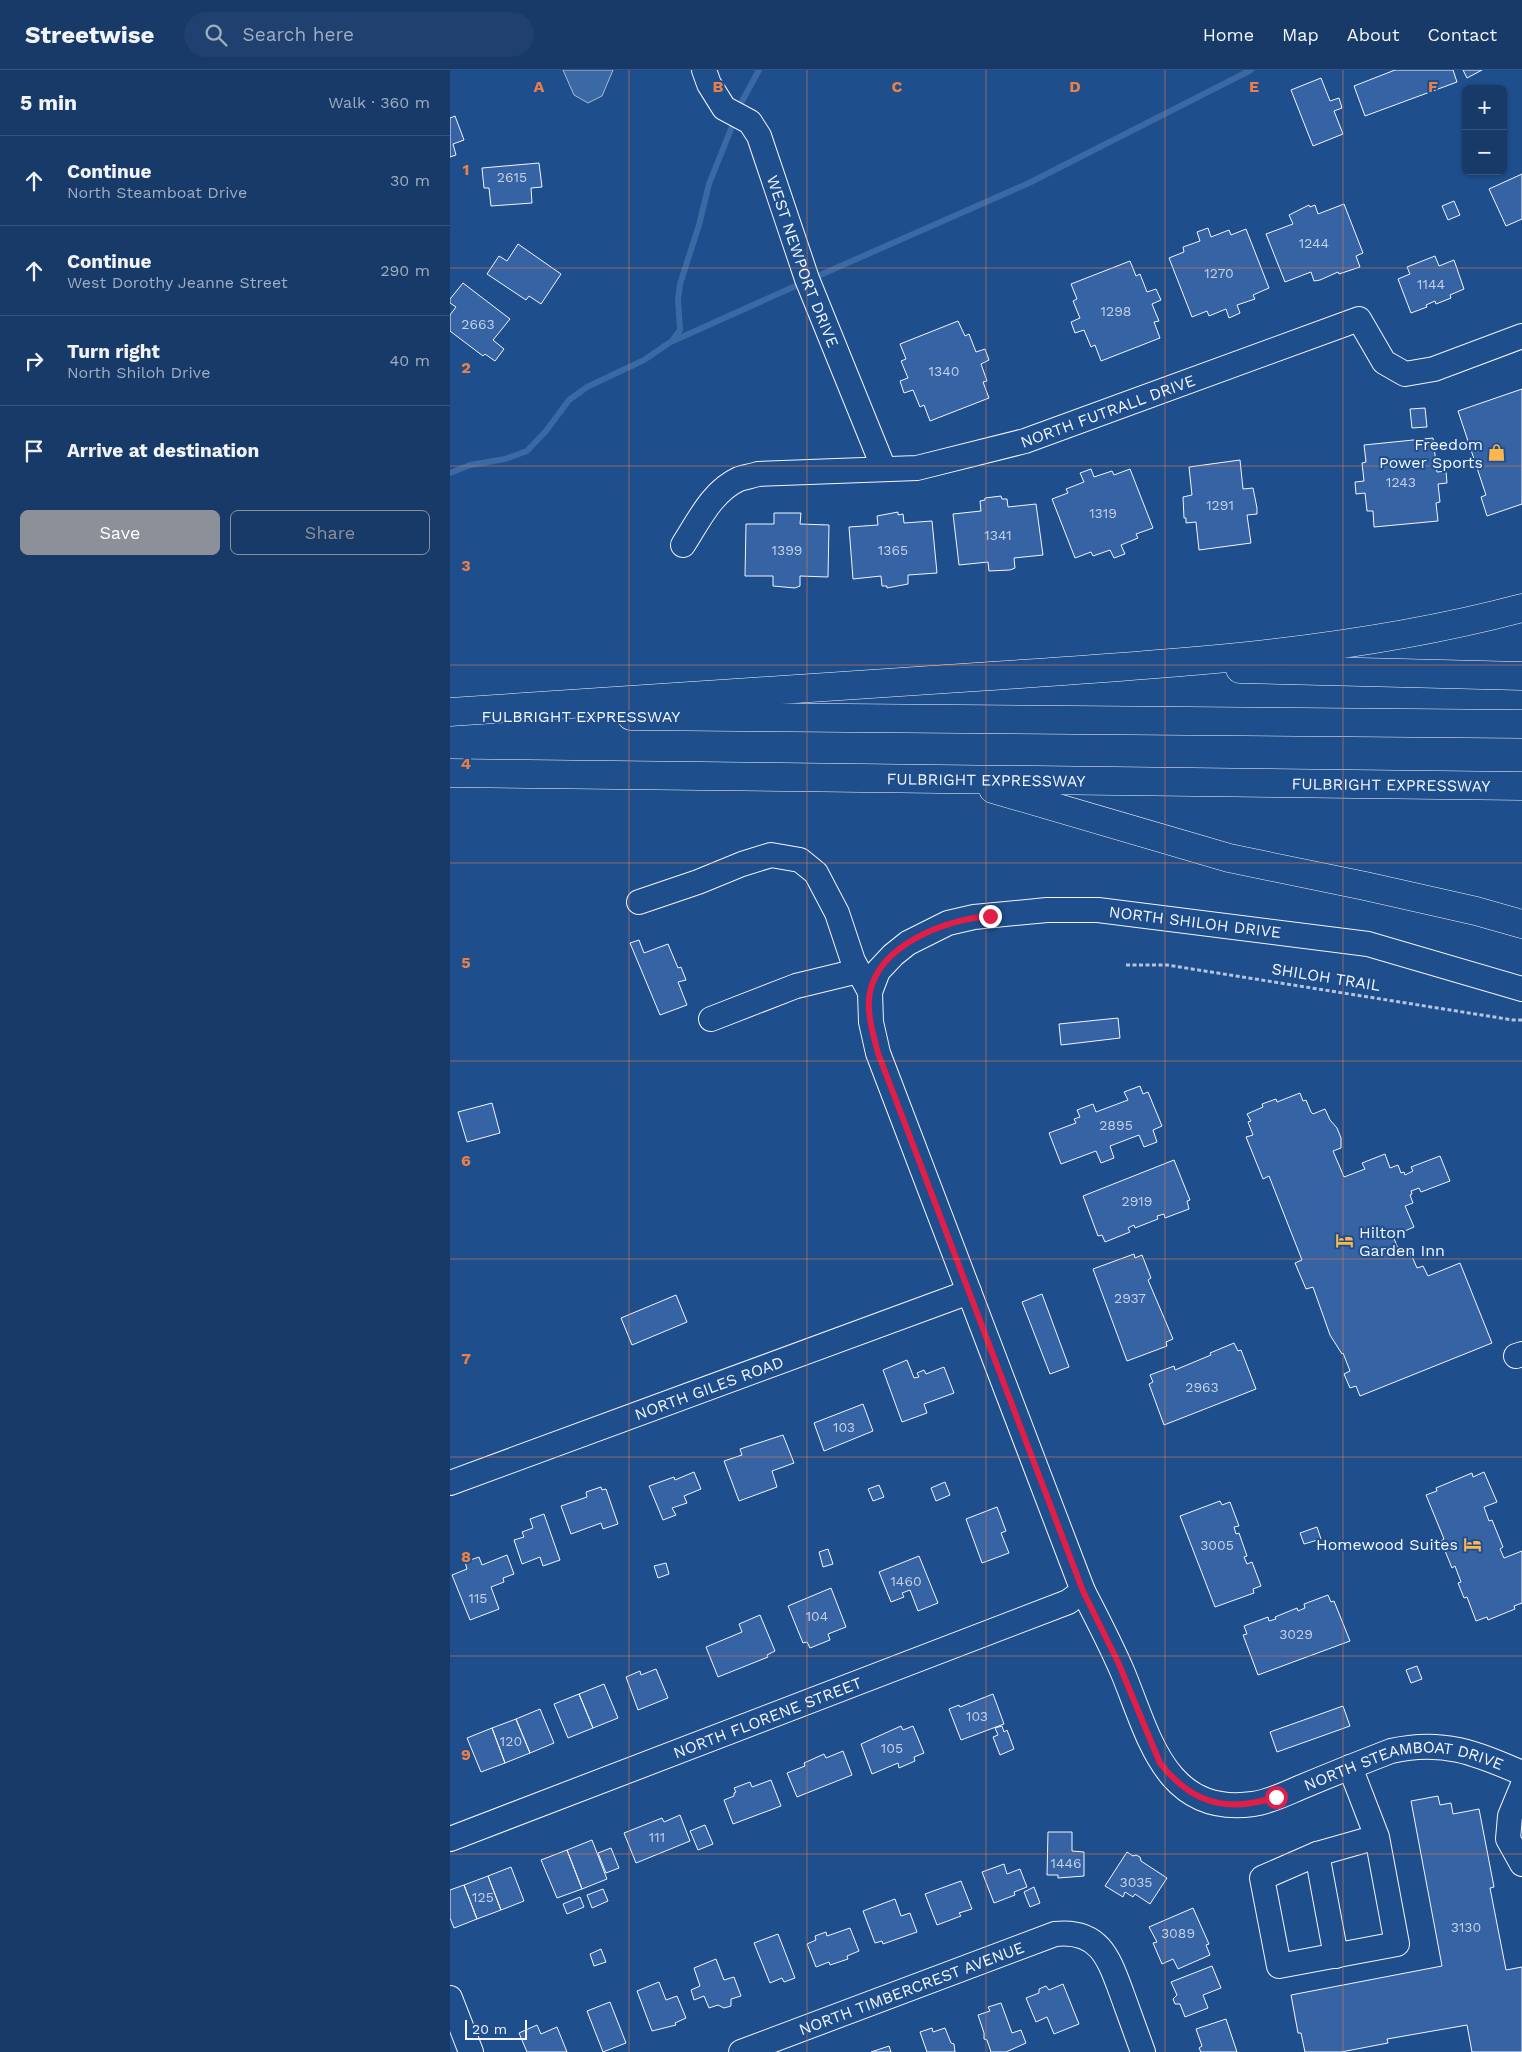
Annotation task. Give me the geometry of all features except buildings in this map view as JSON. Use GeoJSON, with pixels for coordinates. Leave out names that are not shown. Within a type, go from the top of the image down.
{"type":"FeatureCollection","features":[{"type":"Feature","properties":{"kind":"highway"},"geometry":{"type":"LineString","coordinates":[[450,713],[1151,665],[1363,643],[1460,624],[1522,608]]}},
{"type":"Feature","properties":{"kind":"highway"},"geometry":{"type":"LineString","coordinates":[[1151,665],[1298,672],[1522,676]]}},
{"type":"Feature","properties":{"kind":"highway","name":"FULBRIGHT EXPRESSWAY"},"geometry":{"type":"LineString","coordinates":[[450,713],[1522,724]]}},
{"type":"Feature","properties":{"kind":"highway","name":"FULBRIGHT EXPRESSWAY"},"geometry":{"type":"LineString","coordinates":[[450,774],[1522,786]]}},
{"type":"Feature","properties":{"kind":"highway"},"geometry":{"type":"LineString","coordinates":[[961,780],[1229,858],[1476,911],[1522,924]]}},
{"type":"Feature","properties":{"kind":"street","name":"WEST NEWPORT DRIVE"},"geometry":{"type":"LineString","coordinates":[[704,70],[709,84],[724,108],[750,122],[759,136],[807,279],[884,469]]}},
{"type":"Feature","properties":{"kind":"street","name":"NORTH FUTRALL DRIVE"},"geometry":{"type":"LineString","coordinates":[[683,545],[721,491],[738,480],[758,474],[917,468],[1025,441],[1359,318],[1384,362],[1405,374],[1434,370],[1522,336]]}},
{"type":"Feature","properties":{"kind":"street"},"geometry":{"type":"LineString","coordinates":[[639,902],[698,882],[742,864],[772,855],[800,860],[816,873],[837,913],[853,961],[869,978]]}},
{"type":"Feature","properties":{"kind":"street","name":"NORTH SHILOH DRIVE"},"geometry":{"type":"LineString","coordinates":[[869,978],[908,943],[948,923],[974,917],[1047,910],[1098,910],[1368,944],[1522,989]]}},
{"type":"Feature","properties":{"kind":"street"},"geometry":{"type":"LineString","coordinates":[[711,1019],[796,986],[869,978]]}},
{"type":"Feature","properties":{"kind":"street","name":"NORTH STEAMBOAT DRIVE"},"geometry":{"type":"LineString","coordinates":[[869,978],[871,1022],[878,1053],[1083,1591],[1118,1662],[1160,1763],[1171,1776],[1198,1796],[1216,1803],[1235,1806],[1255,1804],[1391,1751],[1410,1746],[1429,1745],[1472,1752],[1522,1773]]}},
{"type":"Feature","properties":{"kind":"street","name":"NORTH GILES ROAD"},"geometry":{"type":"LineString","coordinates":[[450,1483],[968,1292]]}},
{"type":"Feature","properties":{"kind":"street","name":"NORTH FLORENE STREET"},"geometry":{"type":"LineString","coordinates":[[450,1839],[1068,1602],[1083,1591]]}},
{"type":"Feature","properties":{"kind":"street"},"geometry":{"type":"LineString","coordinates":[[1350,1767],[1377,1837],[1397,1944],[1279,1966],[1262,1878],[1317,1854],[1377,1837]]}},
{"type":"Feature","properties":{"kind":"street"},"geometry":{"type":"LineString","coordinates":[[1522,1787],[1510,1816],[1508,1838],[1522,1864]]}},
{"type":"Feature","properties":{"kind":"street"},"geometry":{"type":"LineString","coordinates":[[1317,1854],[1336,1956]]}},
{"type":"Feature","properties":{"kind":"street","name":"NORTH TIMBERCREST AVENUE"},"geometry":{"type":"LineString","coordinates":[[741,2052],[1055,1934],[1069,1932],[1084,1936],[1097,1944],[1108,1958],[1143,2052]]}},
{"type":"Feature","properties":{"kind":"street"},"geometry":{"type":"LineString","coordinates":[[450,1998],[471,2052]]}},
{"type":"Feature","properties":{"kind":"path","name":"SHILOH TRAIL"},"geometry":{"type":"LineString","coordinates":[[1126,965],[1167,965],[1522,1020]]}},
{"type":"Feature","properties":{"kind":"water"},"geometry":{"type":"Polygon","coordinates":[[[563,70],[613,70],[602,96],[588,103],[574,95],[563,70]]]}},
{"type":"Feature","properties":{"kind":"waterway"},"geometry":{"type":"LineString","coordinates":[[740,105],[759,70]]}},
{"type":"Feature","properties":{"kind":"waterway"},"geometry":{"type":"LineString","coordinates":[[818,276],[1029,183],[1251,70]]}},
{"type":"Feature","properties":{"kind":"waterway"},"geometry":{"type":"LineString","coordinates":[[450,473],[470,465],[505,459],[527,451],[546,431],[569,400],[587,387],[644,360],[672,341],[680,330],[678,299],[680,284],[699,225],[709,184],[733,124]]}},
{"type":"Feature","properties":{"kind":"waterway"},"geometry":{"type":"LineString","coordinates":[[673,341],[800,284]]}},
{"type":"Feature","properties":{"kind":"place","name":"Freedom Power Sports"},"geometry":{"type":"Point","coordinates":[1497,453]}},
{"type":"Feature","properties":{"kind":"place","name":"Hilton Garden Inn"},"geometry":{"type":"Point","coordinates":[1345,1241]}},
{"type":"Feature","properties":{"kind":"place","name":"Homewood Suites"},"geometry":{"type":"Point","coordinates":[1472,1544]}},
{"type":"Feature","properties":{"kind":"route"},"geometry":{"type":"LineString","coordinates":[[990,916],[974,917],[948,923],[925,934],[908,943],[878,971],[870,992],[871,1022],[878,1053],[1083,1591],[1118,1662],[1160,1763],[1183,1787],[1198,1796],[1216,1803],[1235,1806],[1255,1804],[1276,1797]]}}]}
